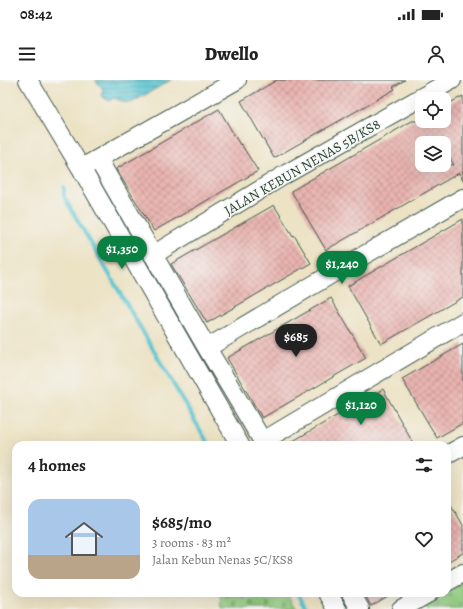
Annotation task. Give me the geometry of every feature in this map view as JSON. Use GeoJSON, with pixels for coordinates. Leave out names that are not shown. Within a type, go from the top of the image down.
{"type":"FeatureCollection","features":[{"type":"Feature","properties":{"kind":"street"},"geometry":{"type":"LineString","coordinates":[[28,80],[81,168],[238,441]]}},
{"type":"Feature","properties":{"kind":"street"},"geometry":{"type":"LineString","coordinates":[[81,168],[237,80]]}},
{"type":"Feature","properties":{"kind":"street","name":"JALAN KEBUN NENAS 5B/KS8"},"geometry":{"type":"LineString","coordinates":[[153,255],[286,174],[452,80]]}},
{"type":"Feature","properties":{"kind":"street"},"geometry":{"type":"LineString","coordinates":[[98,159],[207,348],[263,441]]}},
{"type":"Feature","properties":{"kind":"street"},"geometry":{"type":"LineString","coordinates":[[207,348],[463,198]]}},
{"type":"Feature","properties":{"kind":"street"},"geometry":{"type":"LineString","coordinates":[[267,441],[463,322]]}},
{"type":"Feature","properties":{"kind":"street"},"geometry":{"type":"LineString","coordinates":[[451,454],[463,446]]}},
{"type":"Feature","properties":{"kind":"street"},"geometry":{"type":"LineString","coordinates":[[451,580],[463,573]]}},
{"type":"Feature","properties":{"kind":"street"},"geometry":{"type":"LineString","coordinates":[[330,597],[337,609]]}},
{"type":"Feature","properties":{"kind":"street"},"geometry":{"type":"LineString","coordinates":[[353,597],[360,609]]}},
{"type":"Feature","properties":{"kind":"street"},"geometry":{"type":"LineString","coordinates":[[402,609],[422,597]]}},
{"type":"Feature","properties":{"kind":"green space"},"geometry":{"type":"Polygon","coordinates":[[[463,579],[463,609],[426,609],[422,602],[431,597],[451,597],[451,586],[463,579]]]}},
{"type":"Feature","properties":{"kind":"green space"},"geometry":{"type":"Polygon","coordinates":[[[221,597],[290,597],[297,609],[222,609],[221,597]]]}},
{"type":"Feature","properties":{"kind":"water"},"geometry":{"type":"Polygon","coordinates":[[[95,80],[171,80],[131,103],[114,98],[109,101],[101,96],[103,89],[95,80]]]}},
{"type":"Feature","properties":{"kind":"building"},"geometry":{"type":"Polygon","coordinates":[[[277,80],[405,80],[393,87],[395,89],[274,158],[241,101],[277,80]]]}},
{"type":"Feature","properties":{"kind":"building"},"geometry":{"type":"Polygon","coordinates":[[[463,96],[463,181],[459,173],[326,250],[291,191],[412,121],[415,121],[415,128],[451,128],[451,102],[463,96]]]}},
{"type":"Feature","properties":{"kind":"building"},"geometry":{"type":"Polygon","coordinates":[[[219,109],[240,145],[241,144],[258,171],[154,231],[116,169],[219,109]]]}},
{"type":"Feature","properties":{"kind":"building"},"geometry":{"type":"Polygon","coordinates":[[[274,205],[311,263],[207,323],[171,264],[274,205]]]}},
{"type":"Feature","properties":{"kind":"building"},"geometry":{"type":"Polygon","coordinates":[[[463,219],[463,297],[381,344],[348,286],[463,219]]]}},
{"type":"Feature","properties":{"kind":"building"},"geometry":{"type":"Polygon","coordinates":[[[331,298],[366,358],[262,418],[227,358],[331,298]]]}},
{"type":"Feature","properties":{"kind":"building"},"geometry":{"type":"Polygon","coordinates":[[[463,344],[463,423],[437,438],[402,379],[463,344]]]}},
{"type":"Feature","properties":{"kind":"building"},"geometry":{"type":"Polygon","coordinates":[[[383,389],[412,441],[293,441],[383,389]]]}},
{"type":"Feature","properties":{"kind":"building"},"geometry":{"type":"Polygon","coordinates":[[[451,505],[463,525],[463,553],[451,560],[451,505]]]}},
{"type":"Feature","properties":{"kind":"building"},"geometry":{"type":"Polygon","coordinates":[[[366,597],[386,597],[371,606],[366,597]]]}},
{"type":"Feature","properties":{"kind":"waterway"},"geometry":{"type":"LineString","coordinates":[[64,188],[64,197],[207,441]]}},
{"type":"Feature","properties":{"kind":"waterway"},"geometry":{"type":"LineString","coordinates":[[300,597],[307,609]]}}]}
